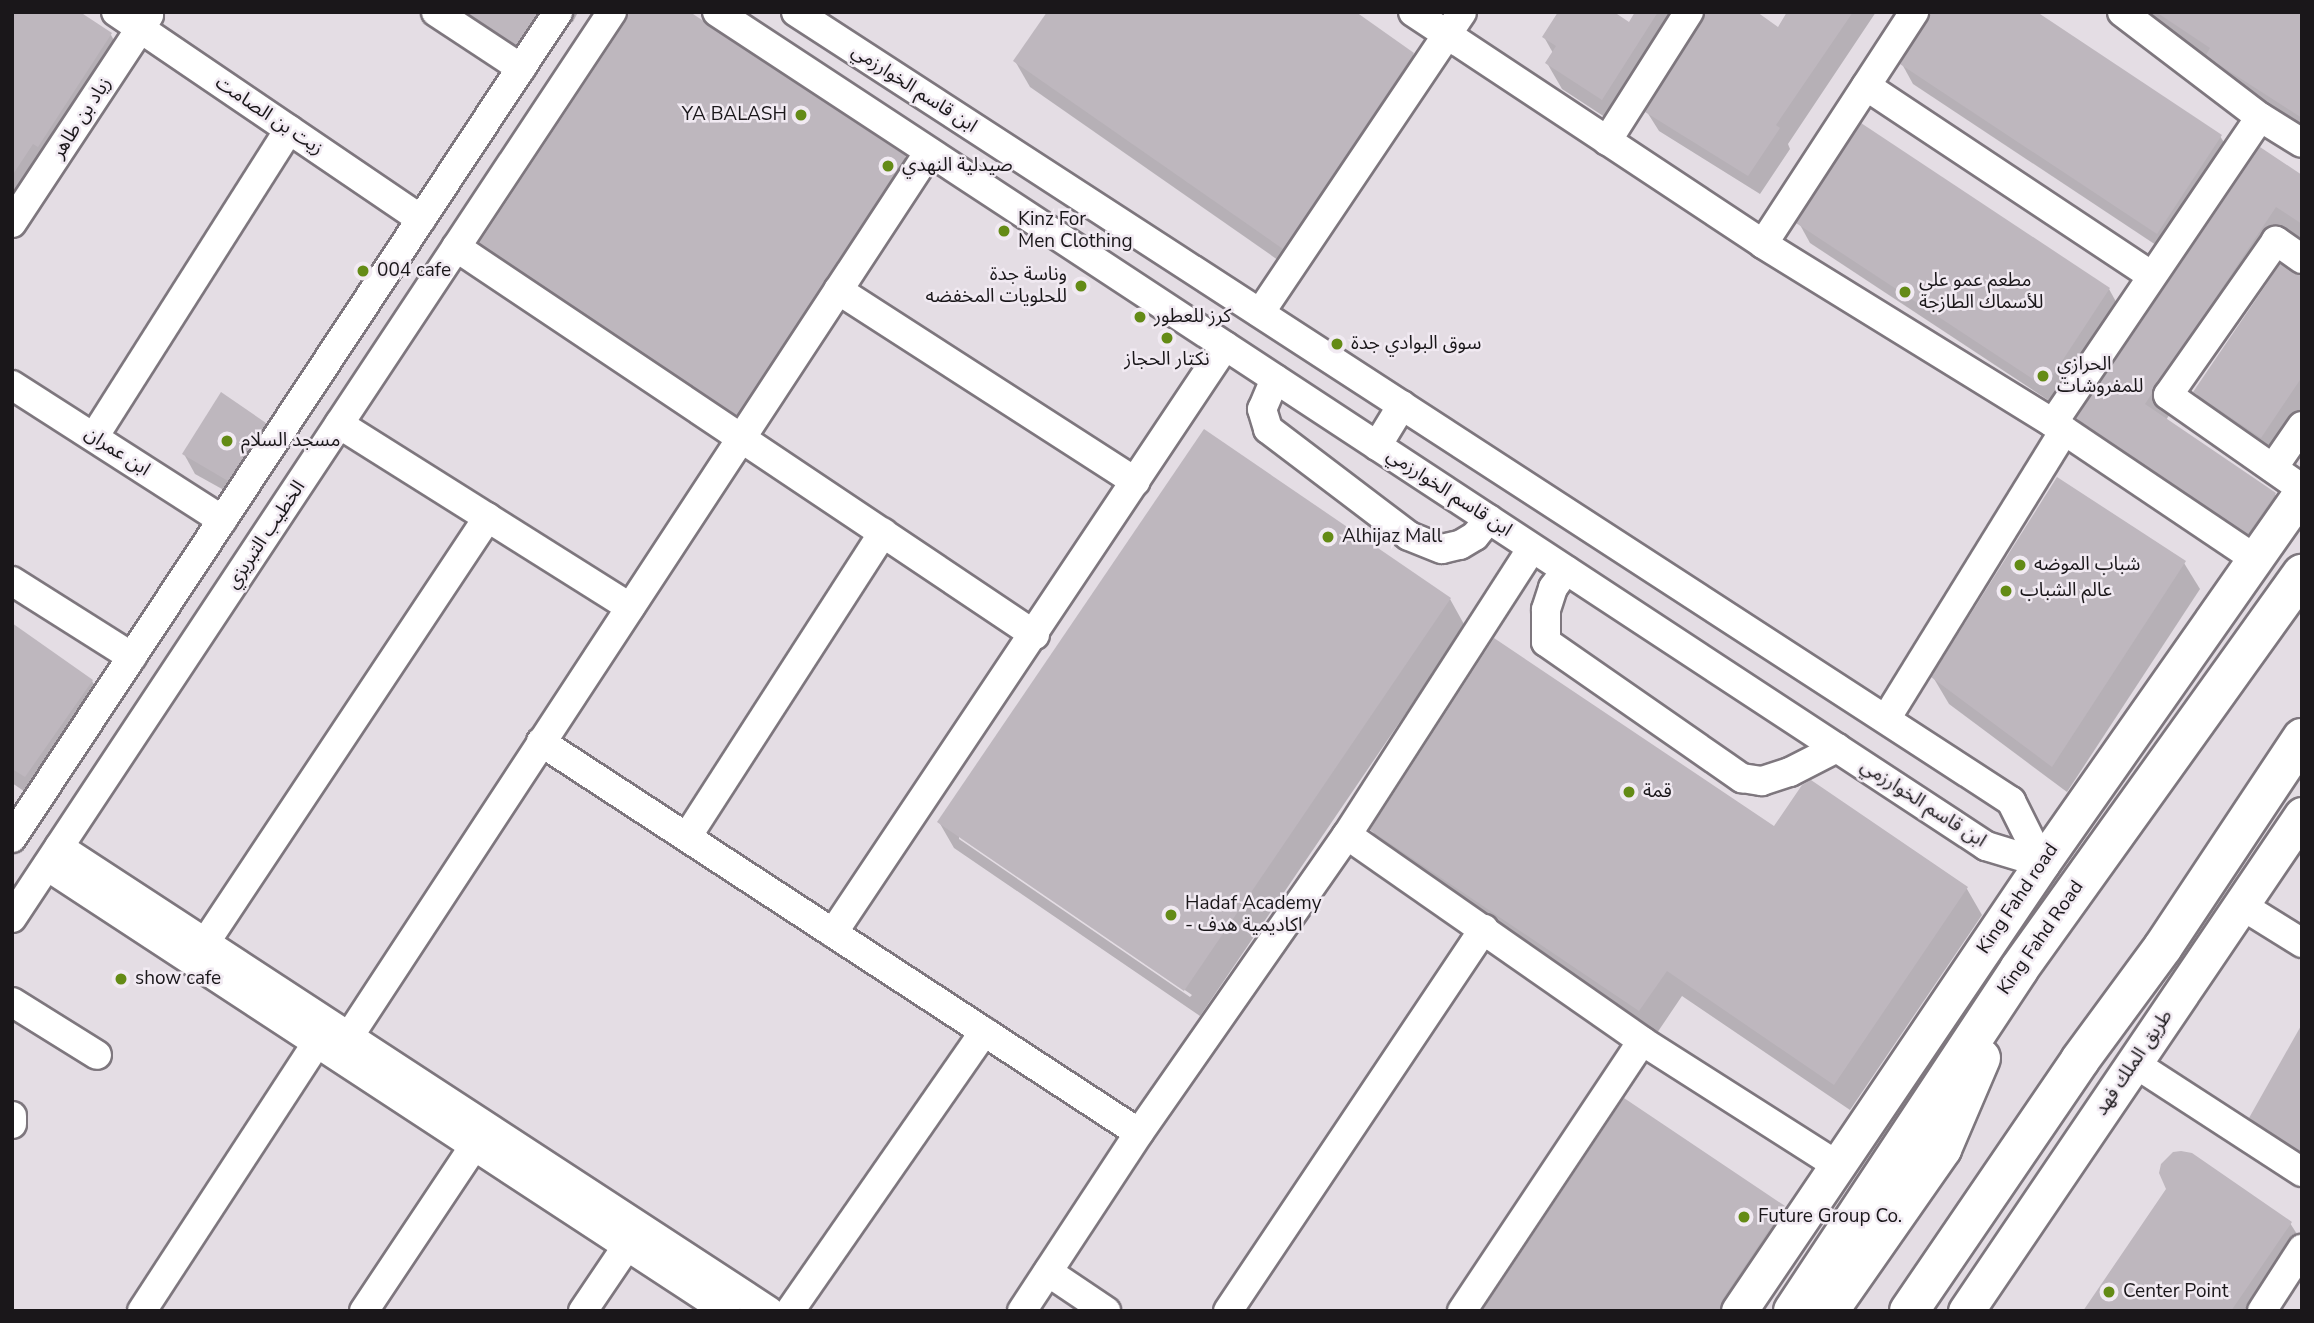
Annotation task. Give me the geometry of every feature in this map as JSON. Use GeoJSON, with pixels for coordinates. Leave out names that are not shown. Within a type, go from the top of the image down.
{"type":"FeatureCollection","features":[{"type":"Feature","properties":{"kind":"highway","name":"King Fahd Road"},"geometry":{"type":"LineString","coordinates":[[1793,1311],[2019,969],[2302,574]]}},
{"type":"Feature","properties":{"kind":"highway"},"geometry":{"type":"LineString","coordinates":[[1884,1311],[1934,1243],[2080,1060],[2164,947],[2302,738]]}},
{"type":"Feature","properties":{"kind":"highway"},"geometry":{"type":"LineString","coordinates":[[1829,1311],[1942,1149],[2019,969]]}},
{"type":"Feature","properties":{"kind":"highway"},"geometry":{"type":"LineString","coordinates":[[1909,1311],[2080,1060]]}},
{"type":"Feature","properties":{"kind":"highway"},"geometry":{"type":"LineString","coordinates":[[1777,1311],[1859,1210]]}},
{"type":"Feature","properties":{"kind":"main road","name":"King Fahd road"},"geometry":{"type":"LineString","coordinates":[[1739,1311],[2042,863],[2302,490]]}},
{"type":"Feature","properties":{"kind":"main road"},"geometry":{"type":"LineString","coordinates":[[2242,657],[2302,551]]}},
{"type":"Feature","properties":{"kind":"main road","name":"طريق الملك فهد"},"geometry":{"type":"LineString","coordinates":[[1966,1311],[2302,815]]}},
{"type":"Feature","properties":{"kind":"street","name":"زيت بن الصامت"},"geometry":{"type":"LineString","coordinates":[[117,12],[146,20],[289,130],[421,219]]}},
{"type":"Feature","properties":{"kind":"street"},"geometry":{"type":"LineString","coordinates":[[436,12],[521,68]]}},
{"type":"Feature","properties":{"kind":"street"},"geometry":{"type":"LineString","coordinates":[[12,838],[558,12]]}},
{"type":"Feature","properties":{"kind":"street","name":"الخطيب التبريزي"},"geometry":{"type":"LineString","coordinates":[[12,918],[612,12]]}},
{"type":"Feature","properties":{"kind":"street","name":"ابن قاسم الخوارزمي"},"geometry":{"type":"LineString","coordinates":[[717,12],[1986,846],[2042,863]]}},
{"type":"Feature","properties":{"kind":"street","name":"ابن قاسم الخوارزمي"},"geometry":{"type":"LineString","coordinates":[[796,12],[2011,801],[2042,863]]}},
{"type":"Feature","properties":{"kind":"street"},"geometry":{"type":"LineString","coordinates":[[1413,12],[1454,24],[1607,141],[1762,244],[2058,427],[2254,558]]}},
{"type":"Feature","properties":{"kind":"street"},"geometry":{"type":"LineString","coordinates":[[1607,141],[1689,12]]}},
{"type":"Feature","properties":{"kind":"street"},"geometry":{"type":"LineString","coordinates":[[1762,244],[1914,12]]}},
{"type":"Feature","properties":{"kind":"street"},"geometry":{"type":"LineString","coordinates":[[2122,12],[2259,117],[2302,143]]}},
{"type":"Feature","properties":{"kind":"street","name":"زياد بن طاهر"},"geometry":{"type":"LineString","coordinates":[[12,223],[146,20]]}},
{"type":"Feature","properties":{"kind":"street"},"geometry":{"type":"LineString","coordinates":[[1260,313],[1454,24]]}},
{"type":"Feature","properties":{"kind":"street"},"geometry":{"type":"LineString","coordinates":[[1866,86],[2150,275]]}},
{"type":"Feature","properties":{"kind":"street"},"geometry":{"type":"LineString","coordinates":[[1886,719],[2150,275],[2259,117]]}},
{"type":"Feature","properties":{"kind":"street"},"geometry":{"type":"LineString","coordinates":[[94,438],[289,130]]}},
{"type":"Feature","properties":{"kind":"street"},"geometry":{"type":"LineString","coordinates":[[350,1035],[929,152]]}},
{"type":"Feature","properties":{"kind":"street"},"geometry":{"type":"LineString","coordinates":[[2302,259],[2276,241],[2168,395],[2302,490]]}},
{"type":"Feature","properties":{"kind":"street"},"geometry":{"type":"LineString","coordinates":[[456,247],[1034,635]]}},
{"type":"Feature","properties":{"kind":"street"},"geometry":{"type":"LineString","coordinates":[[838,290],[1136,482]]}},
{"type":"Feature","properties":{"kind":"street"},"geometry":{"type":"LineString","coordinates":[[833,933],[1225,346]]}},
{"type":"Feature","properties":{"kind":"street"},"geometry":{"type":"LineString","coordinates":[[1275,379],[1262,409],[1268,429],[1409,536],[1442,549],[1460,545],[1475,536],[1489,519]]}},
{"type":"Feature","properties":{"kind":"street","name":"ابن عمران"},"geometry":{"type":"LineString","coordinates":[[12,385],[222,520]]}},
{"type":"Feature","properties":{"kind":"street"},"geometry":{"type":"LineString","coordinates":[[1377,446],[1402,405]]}},
{"type":"Feature","properties":{"kind":"street"},"geometry":{"type":"LineString","coordinates":[[339,424],[630,607]]}},
{"type":"Feature","properties":{"kind":"street"},"geometry":{"type":"LineString","coordinates":[[2273,468],[2302,426]]}},
{"type":"Feature","properties":{"kind":"street"},"geometry":{"type":"LineString","coordinates":[[205,943],[488,517]]}},
{"type":"Feature","properties":{"kind":"street"},"geometry":{"type":"LineString","coordinates":[[687,837],[883,533]]}},
{"type":"Feature","properties":{"kind":"street"},"geometry":{"type":"LineString","coordinates":[[1022,1311],[1139,1133],[1347,835],[1532,548]]}},
{"type":"Feature","properties":{"kind":"street"},"geometry":{"type":"LineString","coordinates":[[1566,570],[1553,588],[1546,610],[1546,642],[1742,778],[1762,781],[1790,772],[1836,748]]}},
{"type":"Feature","properties":{"kind":"street"},"geometry":{"type":"LineString","coordinates":[[12,581],[132,657]]}},
{"type":"Feature","properties":{"kind":"street"},"geometry":{"type":"LineString","coordinates":[[541,742],[1139,1133]]}},
{"type":"Feature","properties":{"kind":"street"},"geometry":{"type":"LineString","coordinates":[[1347,835],[1642,1041],[1837,1165]]}},
{"type":"Feature","properties":{"kind":"street"},"geometry":{"type":"LineString","coordinates":[[53,857],[205,943],[350,1035],[769,1311]]}},
{"type":"Feature","properties":{"kind":"street"},"geometry":{"type":"LineString","coordinates":[[53,857],[317,1043],[726,1311]]}},
{"type":"Feature","properties":{"kind":"street"},"geometry":{"type":"LineString","coordinates":[[2241,905],[2302,943]]}},
{"type":"Feature","properties":{"kind":"street"},"geometry":{"type":"LineString","coordinates":[[1228,1311],[1483,929]]}},
{"type":"Feature","properties":{"kind":"street"},"geometry":{"type":"LineString","coordinates":[[12,1002],[97,1055]]}},
{"type":"Feature","properties":{"kind":"street"},"geometry":{"type":"LineString","coordinates":[[790,1311],[984,1032]]}},
{"type":"Feature","properties":{"kind":"street"},"geometry":{"type":"LineString","coordinates":[[1462,1311],[1642,1041]]}},
{"type":"Feature","properties":{"kind":"street"},"geometry":{"type":"LineString","coordinates":[[142,1311],[317,1043]]}},
{"type":"Feature","properties":{"kind":"street"},"geometry":{"type":"LineString","coordinates":[[2134,1063],[2302,1172]]}},
{"type":"Feature","properties":{"kind":"street"},"geometry":{"type":"LineString","coordinates":[[12,1116],[12,1124]]}},
{"type":"Feature","properties":{"kind":"street"},"geometry":{"type":"LineString","coordinates":[[364,1311],[474,1146]]}},
{"type":"Feature","properties":{"kind":"street"},"geometry":{"type":"LineString","coordinates":[[583,1311],[627,1246]]}},
{"type":"Feature","properties":{"kind":"street"},"geometry":{"type":"LineString","coordinates":[[2262,1311],[2302,1249]]}},
{"type":"Feature","properties":{"kind":"street"},"geometry":{"type":"LineString","coordinates":[[1048,1272],[1107,1311]]}},
{"type":"Feature","properties":{"kind":"building"},"geometry":{"type":"Polygon","coordinates":[[[12,12],[80,12],[112,33],[38,147],[33,144],[12,176],[12,12]]]}},
{"type":"Feature","properties":{"kind":"building"},"geometry":{"type":"Polygon","coordinates":[[[467,12],[538,12],[516,45],[467,12]]]}},
{"type":"Feature","properties":{"kind":"building"},"geometry":{"type":"Polygon","coordinates":[[[629,12],[690,12],[906,156],[737,415],[479,243],[626,21],[629,12]]]}},
{"type":"Feature","properties":{"kind":"building"},"geometry":{"type":"Polygon","coordinates":[[[1047,12],[1356,12],[1414,53],[1283,249],[1013,61],[1047,12]]]}},
{"type":"Feature","properties":{"kind":"building"},"geometry":{"type":"Polygon","coordinates":[[[1558,12],[1614,12],[1629,22],[1635,12],[1658,12],[1602,100],[1545,63],[1556,46],[1542,37],[1558,12]]]}},
{"type":"Feature","properties":{"kind":"building"},"geometry":{"type":"Polygon","coordinates":[[[1706,12],[1757,12],[1778,27],[1787,12],[1853,12],[1776,125],[1780,128],[1748,176],[1645,112],[1706,12]]]}},
{"type":"Feature","properties":{"kind":"building"},"geometry":{"type":"Polygon","coordinates":[[[1932,12],[2037,12],[2222,135],[2157,234],[1900,64],[1932,12]]]}},
{"type":"Feature","properties":{"kind":"building"},"geometry":{"type":"Polygon","coordinates":[[[2156,12],[2302,12],[2302,118],[2218,64],[2206,55],[2210,48],[2156,12]]]}},
{"type":"Feature","properties":{"kind":"building"},"geometry":{"type":"Polygon","coordinates":[[[1861,123],[2110,288],[2045,387],[1796,223],[1861,123]]]}},
{"type":"Feature","properties":{"kind":"building"},"geometry":{"type":"Polygon","coordinates":[[[2260,147],[2302,175],[2302,224],[2276,207],[2145,404],[2276,493],[2248,534],[2076,418],[2260,147]]]}},
{"type":"Feature","properties":{"kind":"building"},"geometry":{"type":"Polygon","coordinates":[[[2280,264],[2302,275],[2302,377],[2261,438],[2193,392],[2280,264]]]}},
{"type":"Feature","properties":{"kind":"building","name":"مسجد السلام"},"geometry":{"type":"Polygon","coordinates":[[[221,392],[266,423],[228,481],[182,454],[221,392]]]}},
{"type":"Feature","properties":{"kind":"building"},"geometry":{"type":"Polygon","coordinates":[[[1204,429],[1451,598],[1184,991],[937,822],[1204,429]]]}},
{"type":"Feature","properties":{"kind":"building"},"geometry":{"type":"Polygon","coordinates":[[[2057,477],[2186,561],[2052,767],[1931,677],[2057,477]]]}},
{"type":"Feature","properties":{"kind":"building"},"geometry":{"type":"Polygon","coordinates":[[[12,623],[93,680],[25,777],[12,769],[12,623]]]}},
{"type":"Feature","properties":{"kind":"building"},"geometry":{"type":"Polygon","coordinates":[[[1494,638],[1774,826],[1802,785],[1811,780],[1968,887],[1834,1085],[1667,971],[1639,1011],[1370,830],[1494,638]]]}},
{"type":"Feature","properties":{"kind":"building"},"geometry":{"type":"Polygon","coordinates":[[[2302,1024],[2302,1152],[2249,1118],[2302,1024]]]}},
{"type":"Feature","properties":{"kind":"building"},"geometry":{"type":"Polygon","coordinates":[[[1624,1098],[1785,1206],[1722,1300],[1719,1311],[1482,1311],[1624,1098]]]}},
{"type":"Feature","properties":{"kind":"building"},"geometry":{"type":"Polygon","coordinates":[[[2173,1152],[2192,1153],[2292,1222],[2231,1311],[2083,1311],[2166,1189],[2159,1173],[2161,1164],[2173,1152]]]}},
{"type":"Feature","properties":{"kind":"place","name":"YA BALASH"},"geometry":{"type":"Point","coordinates":[801,115]}},
{"type":"Feature","properties":{"kind":"place","name":"صيدلية النهدي"},"geometry":{"type":"Point","coordinates":[888,166]}},
{"type":"Feature","properties":{"kind":"place","name":"Kinz For Men Clothing"},"geometry":{"type":"Point","coordinates":[1004,231]}},
{"type":"Feature","properties":{"kind":"place","name":"004 cafe"},"geometry":{"type":"Point","coordinates":[363,271]}},
{"type":"Feature","properties":{"kind":"place","name":"وناسة جدة للحلويات المخفضه"},"geometry":{"type":"Point","coordinates":[1081,286]}},
{"type":"Feature","properties":{"kind":"place","name":"مطعم عمو علي للأسماك الطازجة"},"geometry":{"type":"Point","coordinates":[1905,292]}},
{"type":"Feature","properties":{"kind":"place","name":"كرز للعطور"},"geometry":{"type":"Point","coordinates":[1140,317]}},
{"type":"Feature","properties":{"kind":"place","name":"نكتار الحجاز"},"geometry":{"type":"Point","coordinates":[1167,338]}},
{"type":"Feature","properties":{"kind":"place","name":"سوق البوادي جدة"},"geometry":{"type":"Point","coordinates":[1337,344]}},
{"type":"Feature","properties":{"kind":"place","name":"الحرازي للمفروشات"},"geometry":{"type":"Point","coordinates":[2043,376]}},
{"type":"Feature","properties":{"kind":"place","name":"مسجد السلام"},"geometry":{"type":"Point","coordinates":[227,441]}},
{"type":"Feature","properties":{"kind":"place","name":"Alhijaz Mall"},"geometry":{"type":"Point","coordinates":[1328,537]}},
{"type":"Feature","properties":{"kind":"place","name":"شباب الموضه"},"geometry":{"type":"Point","coordinates":[2020,565]}},
{"type":"Feature","properties":{"kind":"place","name":"عالم الشباب"},"geometry":{"type":"Point","coordinates":[2006,591]}},
{"type":"Feature","properties":{"kind":"place","name":"قمة"},"geometry":{"type":"Point","coordinates":[1629,792]}},
{"type":"Feature","properties":{"kind":"place","name":"Hadaf Academy - اكاديمية هدف"},"geometry":{"type":"Point","coordinates":[1171,915]}},
{"type":"Feature","properties":{"kind":"place","name":"show cafe"},"geometry":{"type":"Point","coordinates":[121,979]}},
{"type":"Feature","properties":{"kind":"place","name":"Future Group Co."},"geometry":{"type":"Point","coordinates":[1744,1217]}},
{"type":"Feature","properties":{"kind":"place","name":"Center Point"},"geometry":{"type":"Point","coordinates":[2109,1292]}}]}
